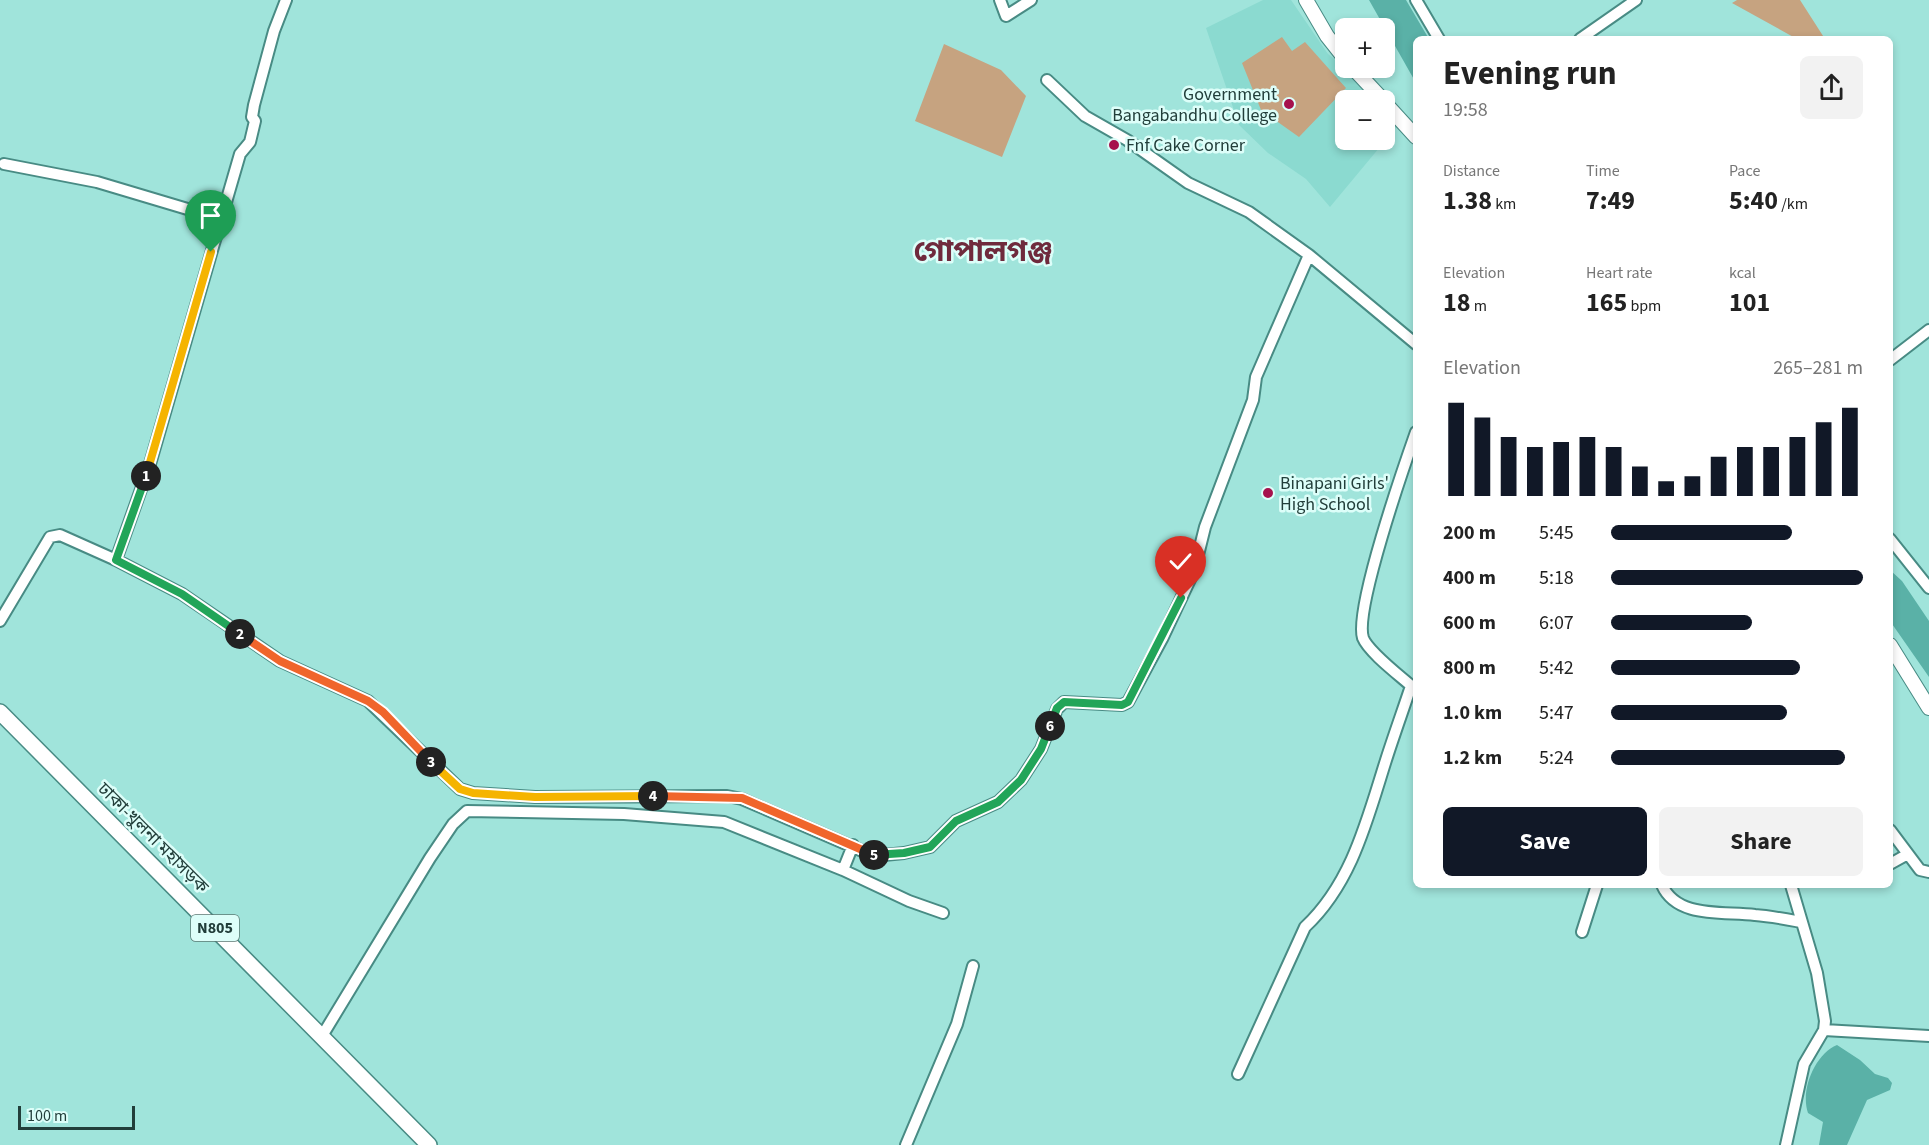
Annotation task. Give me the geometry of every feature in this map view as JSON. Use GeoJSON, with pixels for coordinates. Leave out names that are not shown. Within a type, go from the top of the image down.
{"type":"FeatureCollection","features":[{"type":"Feature","properties":{"kind":"highway","name":"ঢাকা-খুলনা মহাসড়ক"},"geometry":{"type":"LineString","coordinates":[[0,712],[429,1145]]}},
{"type":"Feature","properties":{"kind":"main road"},"geometry":{"type":"LineString","coordinates":[[1306,0],[1335,46]]}},
{"type":"Feature","properties":{"kind":"main road"},"geometry":{"type":"LineString","coordinates":[[1362,78],[1374,90]]}},
{"type":"Feature","properties":{"kind":"main road"},"geometry":{"type":"LineString","coordinates":[[1395,113],[1413,134]]}},
{"type":"Feature","properties":{"kind":"main road"},"geometry":{"type":"LineString","coordinates":[[1893,650],[1929,708]]}},
{"type":"Feature","properties":{"kind":"street"},"geometry":{"type":"LineString","coordinates":[[116,560],[150,464],[240,154],[250,142],[255,121],[252,117],[254,105],[274,31],[286,0]]}},
{"type":"Feature","properties":{"kind":"street"},"geometry":{"type":"LineString","coordinates":[[1000,0],[1006,16],[1031,0]]}},
{"type":"Feature","properties":{"kind":"street"},"geometry":{"type":"LineString","coordinates":[[1416,0],[1437,36]]}},
{"type":"Feature","properties":{"kind":"street"},"geometry":{"type":"LineString","coordinates":[[1584,36],[1636,0]]}},
{"type":"Feature","properties":{"kind":"street"},"geometry":{"type":"LineString","coordinates":[[1047,80],[1085,116],[1127,141],[1188,183],[1249,212],[1309,255],[1413,342]]}},
{"type":"Feature","properties":{"kind":"street"},"geometry":{"type":"LineString","coordinates":[[4,164],[97,182],[221,219]]}},
{"type":"Feature","properties":{"kind":"street"},"geometry":{"type":"LineString","coordinates":[[0,621],[50,537],[60,536],[116,560],[182,594],[280,661],[368,701],[460,789],[472,794],[535,797],[727,796],[742,798],[851,848],[874,855],[904,853],[930,847],[956,821],[998,802],[1021,780],[1041,749],[1057,708],[1064,702],[1122,705],[1128,702],[1162,639],[1194,571],[1205,527],[1253,400],[1257,377],[1309,255]]}},
{"type":"Feature","properties":{"kind":"street"},"geometry":{"type":"LineString","coordinates":[[1893,358],[1929,330]]}},
{"type":"Feature","properties":{"kind":"street"},"geometry":{"type":"LineString","coordinates":[[1413,441],[1383,533],[1371,580],[1363,631],[1367,645],[1413,687]]}},
{"type":"Feature","properties":{"kind":"street"},"geometry":{"type":"LineString","coordinates":[[1893,542],[1926,579]]}},
{"type":"Feature","properties":{"kind":"street"},"geometry":{"type":"LineString","coordinates":[[1238,1074],[1305,927],[1321,912],[1338,887],[1368,824],[1413,691]]}},
{"type":"Feature","properties":{"kind":"street"},"geometry":{"type":"LineString","coordinates":[[322,1036],[430,858],[453,824],[467,810],[472,794]]}},
{"type":"Feature","properties":{"kind":"street"},"geometry":{"type":"LineString","coordinates":[[467,810],[624,814],[724,822],[843,868],[909,901],[943,913]]}},
{"type":"Feature","properties":{"kind":"street"},"geometry":{"type":"LineString","coordinates":[[1893,834],[1920,870],[1929,872]]}},
{"type":"Feature","properties":{"kind":"street"},"geometry":{"type":"LineString","coordinates":[[843,868],[851,848]]}},
{"type":"Feature","properties":{"kind":"street"},"geometry":{"type":"LineString","coordinates":[[1893,862],[1908,854]]}},
{"type":"Feature","properties":{"kind":"street"},"geometry":{"type":"LineString","coordinates":[[1582,932],[1596,888]]}},
{"type":"Feature","properties":{"kind":"street"},"geometry":{"type":"LineString","coordinates":[[1665,888],[1679,904],[1708,913],[1754,914],[1801,922]]}},
{"type":"Feature","properties":{"kind":"street"},"geometry":{"type":"LineString","coordinates":[[1786,1145],[1804,1064],[1824,1030],[1817,973],[1801,922],[1795,888]]}},
{"type":"Feature","properties":{"kind":"street"},"geometry":{"type":"LineString","coordinates":[[906,1145],[957,1024],[973,966]]}},
{"type":"Feature","properties":{"kind":"street"},"geometry":{"type":"LineString","coordinates":[[1824,1030],[1929,1036]]}},
{"type":"Feature","properties":{"kind":"shaded area","name":"Government Bangabandhu College"},"geometry":{"type":"Polygon","coordinates":[[[1263,0],[1291,0],[1328,54],[1335,60],[1335,78],[1358,78],[1370,90],[1335,90],[1335,150],[1377,150],[1330,207],[1306,179],[1268,153],[1239,125],[1206,28],[1263,0]]]}},
{"type":"Feature","properties":{"kind":"shaded area"},"geometry":{"type":"Polygon","coordinates":[[[1369,0],[1406,0],[1427,36],[1413,36],[1413,78],[1395,46],[1395,18],[1379,18],[1369,0]]]}},
{"type":"Feature","properties":{"kind":"shaded area"},"geometry":{"type":"Polygon","coordinates":[[[1737,0],[1800,0],[1823,36],[1792,36],[1732,3],[1737,0]]]}},
{"type":"Feature","properties":{"kind":"shaded area"},"geometry":{"type":"Polygon","coordinates":[[[1282,37],[1292,51],[1305,42],[1346,88],[1335,90],[1335,99],[1299,137],[1261,110],[1242,63],[1282,37]]]}},
{"type":"Feature","properties":{"kind":"shaded area"},"geometry":{"type":"Polygon","coordinates":[[[944,44],[1001,70],[1026,96],[1002,157],[915,121],[944,44]]]}},
{"type":"Feature","properties":{"kind":"shaded area"},"geometry":{"type":"Polygon","coordinates":[[[1893,573],[1902,581],[1929,621],[1929,677],[1893,625],[1893,573]]]}},
{"type":"Feature","properties":{"kind":"shaded area"},"geometry":{"type":"Polygon","coordinates":[[[1837,1045],[1860,1060],[1875,1074],[1888,1078],[1892,1083],[1890,1090],[1867,1100],[1847,1145],[1819,1145],[1823,1122],[1808,1113],[1806,1094],[1816,1064],[1822,1056],[1837,1045]]]}},
{"type":"Feature","properties":{"kind":"place","name":"Government Bangabandhu College"},"geometry":{"type":"Point","coordinates":[1289,104]}},
{"type":"Feature","properties":{"kind":"place","name":"Fnf Cake Corner"},"geometry":{"type":"Point","coordinates":[1114,145]}},
{"type":"Feature","properties":{"kind":"place","name":"Binapani Girls' High School"},"geometry":{"type":"Point","coordinates":[1268,493]}},
{"type":"Feature","properties":{"kind":"district","name":"গোপালগঞ্জ"},"geometry":{"type":"Point","coordinates":[983,251]}},
{"type":"Feature","properties":{"kind":"route"},"geometry":{"type":"LineString","coordinates":[[211,252],[150,464],[116,560],[182,594],[280,661],[368,701],[383,712],[460,789],[473,793],[535,797],[727,796],[742,798],[874,855],[904,853],[930,847],[956,821],[998,802],[1021,780],[1041,749],[1057,708],[1064,702],[1122,705],[1128,702],[1181,598]]}}]}
